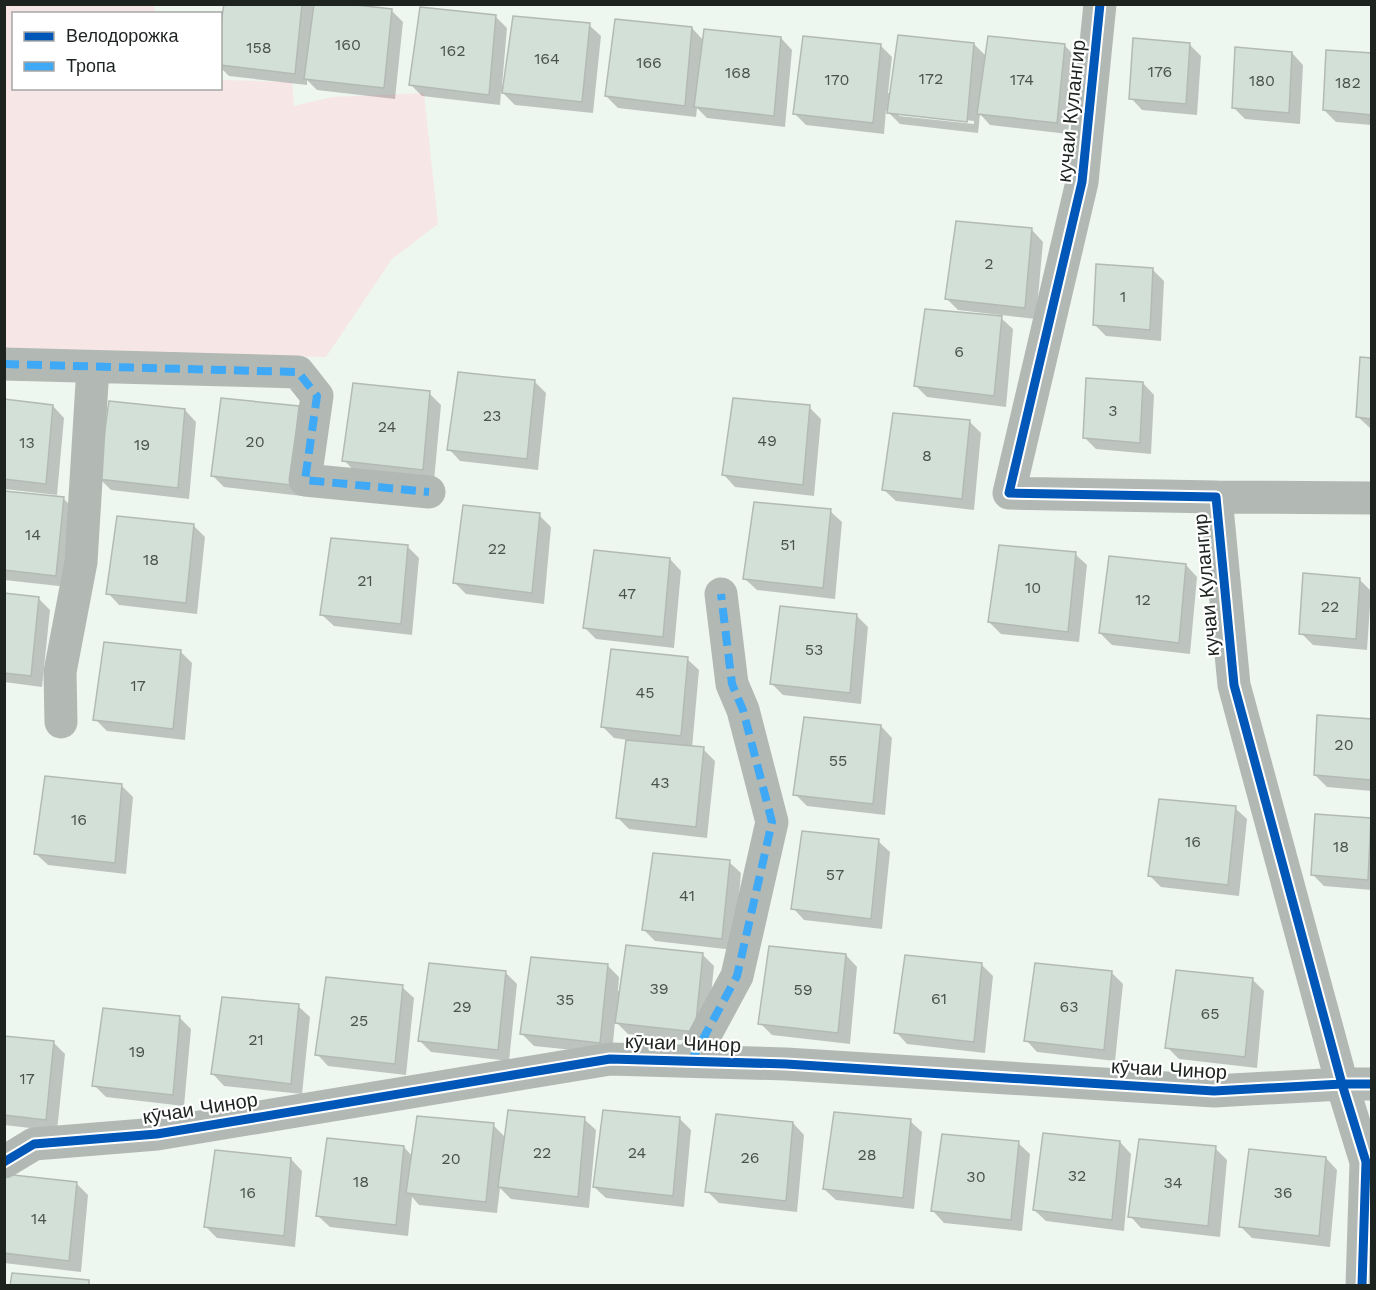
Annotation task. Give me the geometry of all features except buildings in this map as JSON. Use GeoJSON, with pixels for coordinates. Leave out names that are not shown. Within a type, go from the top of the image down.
{"type":"FeatureCollection","features":[{"type":"Feature","properties":{"kind":"street","name":"кучаи Кулангир"},"geometry":{"type":"LineString","coordinates":[[1100,4],[1082,182],[1009,494],[1216,496],[1234,685],[1357,1084],[1366,1162],[1362,1286]]}},
{"type":"Feature","properties":{"kind":"street"},"geometry":{"type":"LineString","coordinates":[[4,364],[298,372],[317,396],[305,480],[429,492]]}},
{"type":"Feature","properties":{"kind":"street"},"geometry":{"type":"LineString","coordinates":[[61,722],[60,672],[81,562],[93,367]]}},
{"type":"Feature","properties":{"kind":"street"},"geometry":{"type":"LineString","coordinates":[[1216,496],[1371,498]]}},
{"type":"Feature","properties":{"kind":"street","name":"кӯчаи Чинор"},"geometry":{"type":"LineString","coordinates":[[691,1061],[737,976],[772,822],[743,710],[732,684],[721,594]]}},
{"type":"Feature","properties":{"kind":"street","name":"кӯчаи Чинор"},"geometry":{"type":"LineString","coordinates":[[4,1162],[34,1144],[157,1134],[610,1059],[786,1064],[1214,1091],[1357,1084]]}},
{"type":"Feature","properties":{"kind":"shaded area"},"geometry":{"type":"Polygon","coordinates":[[[4,5],[154,5],[155,12],[12,12],[12,90],[222,90],[222,80],[292,82],[294,106],[332,97],[424,93],[438,224],[392,259],[326,357],[5,352],[4,5]]]}},
{"type":"Feature","properties":{"kind":"marked path"},"geometry":{"type":"LineString","coordinates":[[4,364],[298,372],[317,396],[305,480],[429,492]]}},
{"type":"Feature","properties":{"kind":"marked path"},"geometry":{"type":"LineString","coordinates":[[691,1061],[737,976],[772,822],[743,710],[732,684],[721,594]]}},
{"type":"Feature","properties":{"kind":"cycle path"},"geometry":{"type":"LineString","coordinates":[[1100,4],[1082,182],[1009,493],[1216,497],[1234,685],[1342,1084],[1366,1162],[1362,1286]]}},
{"type":"Feature","properties":{"kind":"cycle path"},"geometry":{"type":"LineString","coordinates":[[4,1162],[34,1144],[157,1134],[610,1059],[786,1064],[1214,1091],[1372,1084]]}}]}
